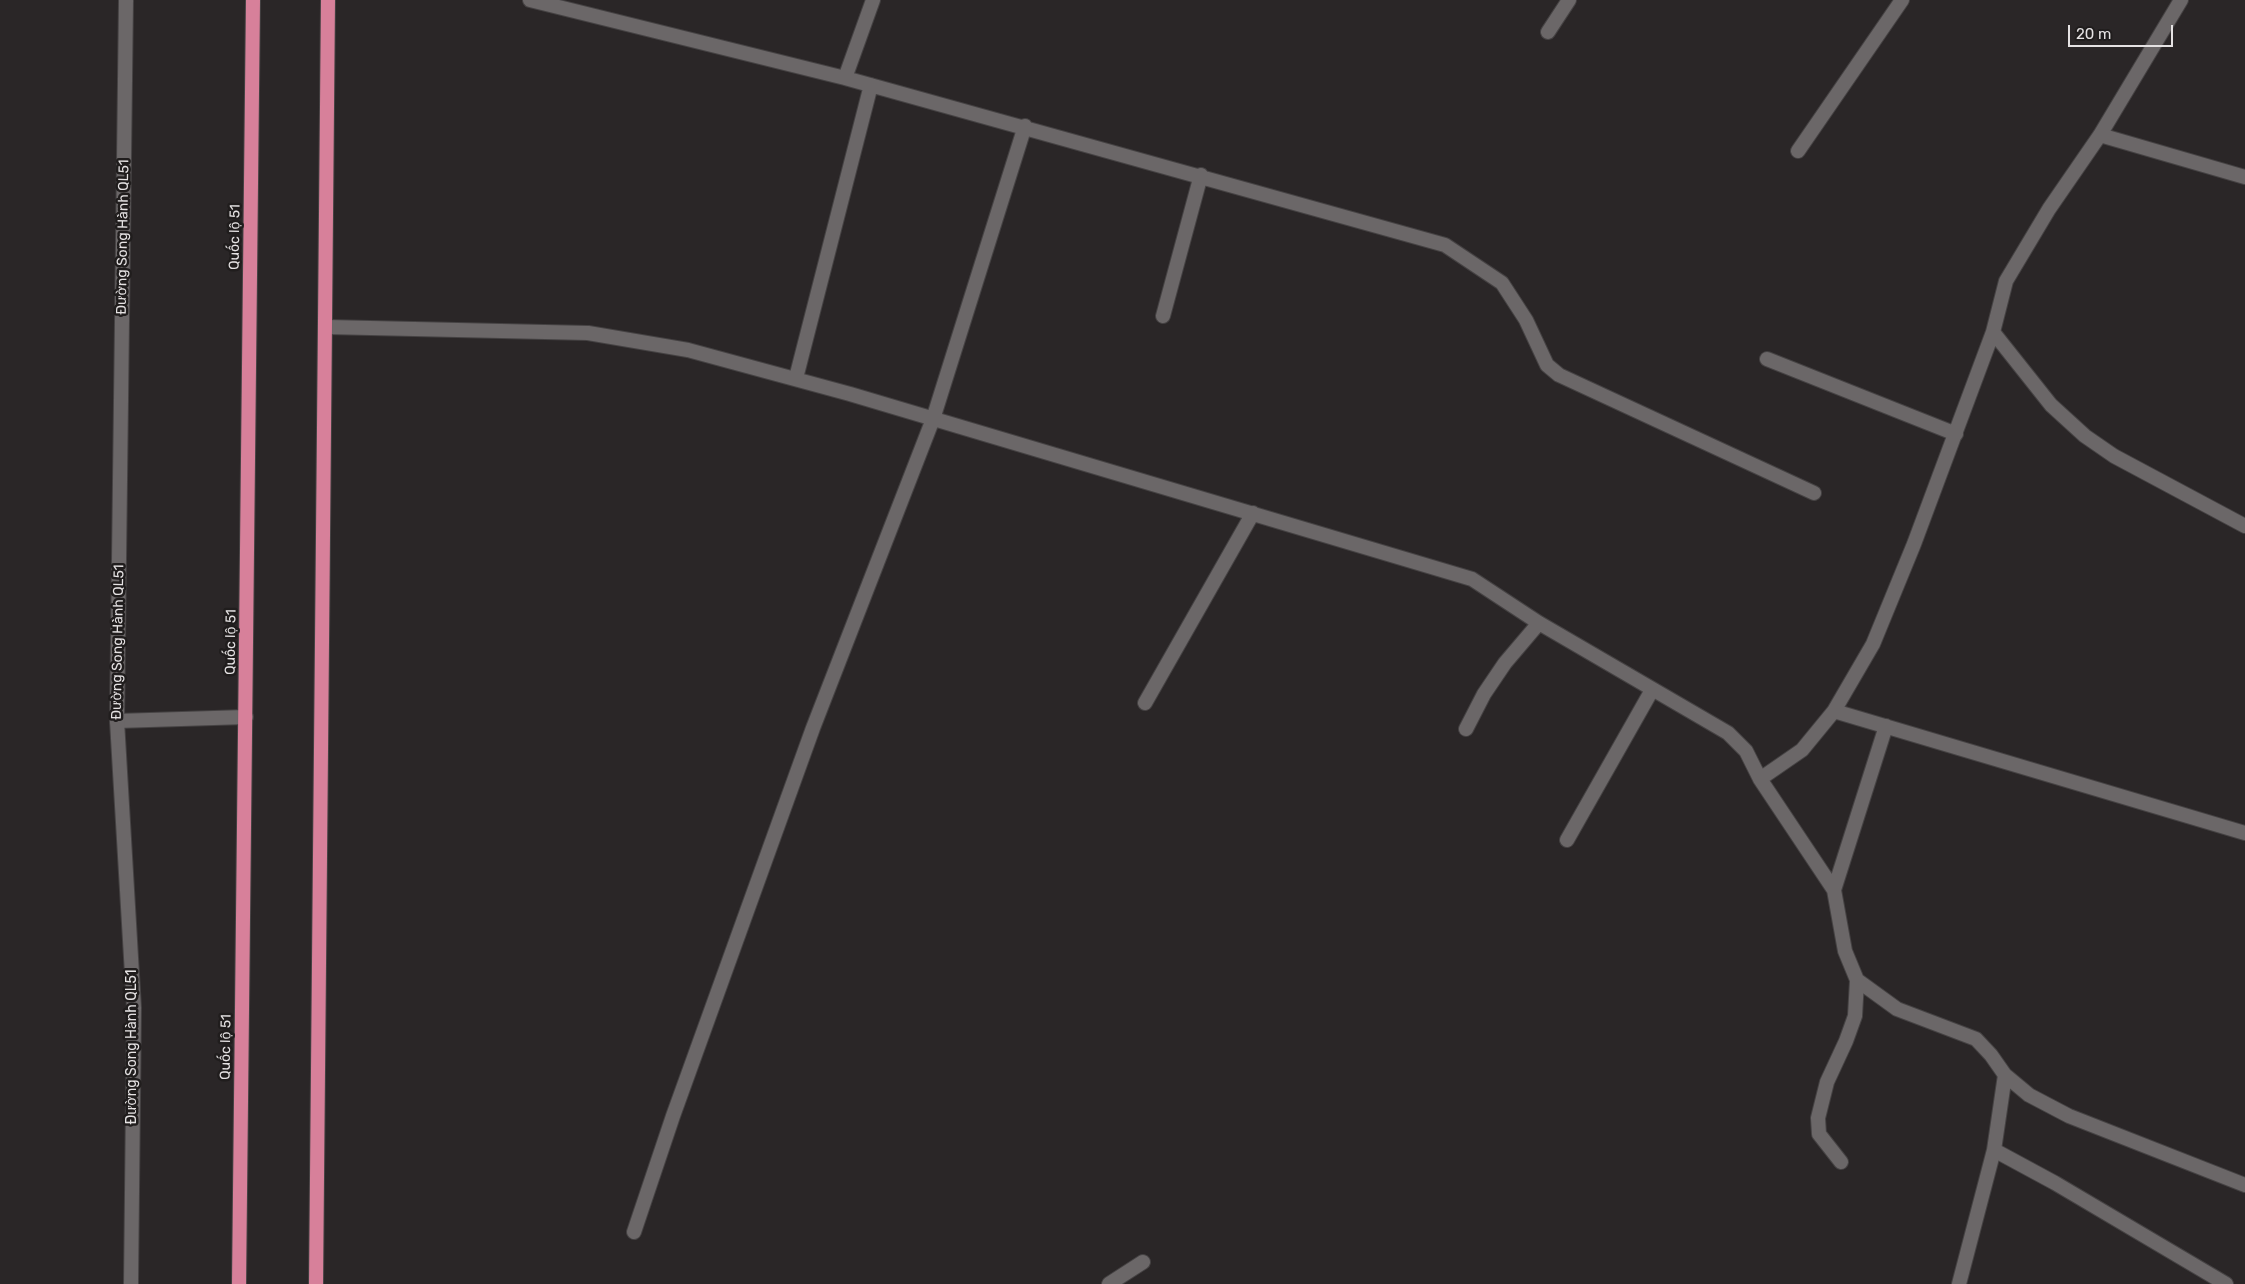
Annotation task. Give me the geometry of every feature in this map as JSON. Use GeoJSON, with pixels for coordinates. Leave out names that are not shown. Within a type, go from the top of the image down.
{"type":"FeatureCollection","features":[{"type":"Feature","properties":{"kind":"highway","name":"Quốc lộ 51"},"geometry":{"type":"LineString","coordinates":[[239,1284],[253,0]]}},
{"type":"Feature","properties":{"kind":"highway"},"geometry":{"type":"LineString","coordinates":[[316,1284],[327,327],[328,0]]}},
{"type":"Feature","properties":{"kind":"street","name":"Đường Song Hành QL51"},"geometry":{"type":"LineString","coordinates":[[126,0],[117,721],[134,1008],[131,1284]]}},
{"type":"Feature","properties":{"kind":"street"},"geometry":{"type":"LineString","coordinates":[[530,0],[845,78],[1025,126],[1445,245],[1502,283],[1526,320],[1548,365],[1559,375],[1814,493]]}},
{"type":"Feature","properties":{"kind":"street"},"geometry":{"type":"LineString","coordinates":[[845,78],[873,0]]}},
{"type":"Feature","properties":{"kind":"street"},"geometry":{"type":"LineString","coordinates":[[1548,32],[1568,0]]}},
{"type":"Feature","properties":{"kind":"street"},"geometry":{"type":"LineString","coordinates":[[1798,151],[1902,0]]}},
{"type":"Feature","properties":{"kind":"street"},"geometry":{"type":"LineString","coordinates":[[1760,778],[1802,750],[1834,711],[1873,644],[1956,434],[1993,332],[2006,281],[2049,209],[2100,135],[2181,0]]}},
{"type":"Feature","properties":{"kind":"street"},"geometry":{"type":"LineString","coordinates":[[796,378],[871,85]]}},
{"type":"Feature","properties":{"kind":"street"},"geometry":{"type":"LineString","coordinates":[[634,1232],[673,1116],[813,728],[933,419],[1025,126]]}},
{"type":"Feature","properties":{"kind":"street"},"geometry":{"type":"LineString","coordinates":[[2100,135],[2245,176]]}},
{"type":"Feature","properties":{"kind":"street"},"geometry":{"type":"LineString","coordinates":[[1163,316],[1201,175]]}},
{"type":"Feature","properties":{"kind":"street"},"geometry":{"type":"LineString","coordinates":[[327,327],[588,333],[688,350],[796,378],[1472,579],[1539,623],[1728,734],[1746,752],[1760,778],[1834,890],[1845,951],[1857,980],[1855,1016],[1827,1082],[1818,1118],[1819,1134],[1840,1162]]}},
{"type":"Feature","properties":{"kind":"street"},"geometry":{"type":"LineString","coordinates":[[1993,332],[2051,405],[2085,436],[2114,456],[2245,526]]}},
{"type":"Feature","properties":{"kind":"street"},"geometry":{"type":"LineString","coordinates":[[1766,359],[1956,434]]}},
{"type":"Feature","properties":{"kind":"street"},"geometry":{"type":"LineString","coordinates":[[1145,703],[1253,513]]}},
{"type":"Feature","properties":{"kind":"street"},"geometry":{"type":"LineString","coordinates":[[1466,729],[1484,694],[1505,663],[1539,623]]}},
{"type":"Feature","properties":{"kind":"street"},"geometry":{"type":"LineString","coordinates":[[1567,840],[1652,690]]}},
{"type":"Feature","properties":{"kind":"street"},"geometry":{"type":"LineString","coordinates":[[1834,711],[2245,833]]}},
{"type":"Feature","properties":{"kind":"street"},"geometry":{"type":"LineString","coordinates":[[117,721],[246,717]]}},
{"type":"Feature","properties":{"kind":"street"},"geometry":{"type":"LineString","coordinates":[[1834,890],[1886,726]]}},
{"type":"Feature","properties":{"kind":"street"},"geometry":{"type":"LineString","coordinates":[[1857,980],[1897,1008],[1976,1039],[1991,1055],[2005,1075],[2029,1095],[2069,1116],[2245,1185]]}},
{"type":"Feature","properties":{"kind":"street"},"geometry":{"type":"LineString","coordinates":[[1959,1284],[1994,1150],[2005,1075]]}},
{"type":"Feature","properties":{"kind":"street"},"geometry":{"type":"LineString","coordinates":[[1994,1150],[2055,1183],[2226,1284]]}},
{"type":"Feature","properties":{"kind":"street"},"geometry":{"type":"LineString","coordinates":[[1109,1284],[1143,1262]]}}]}
